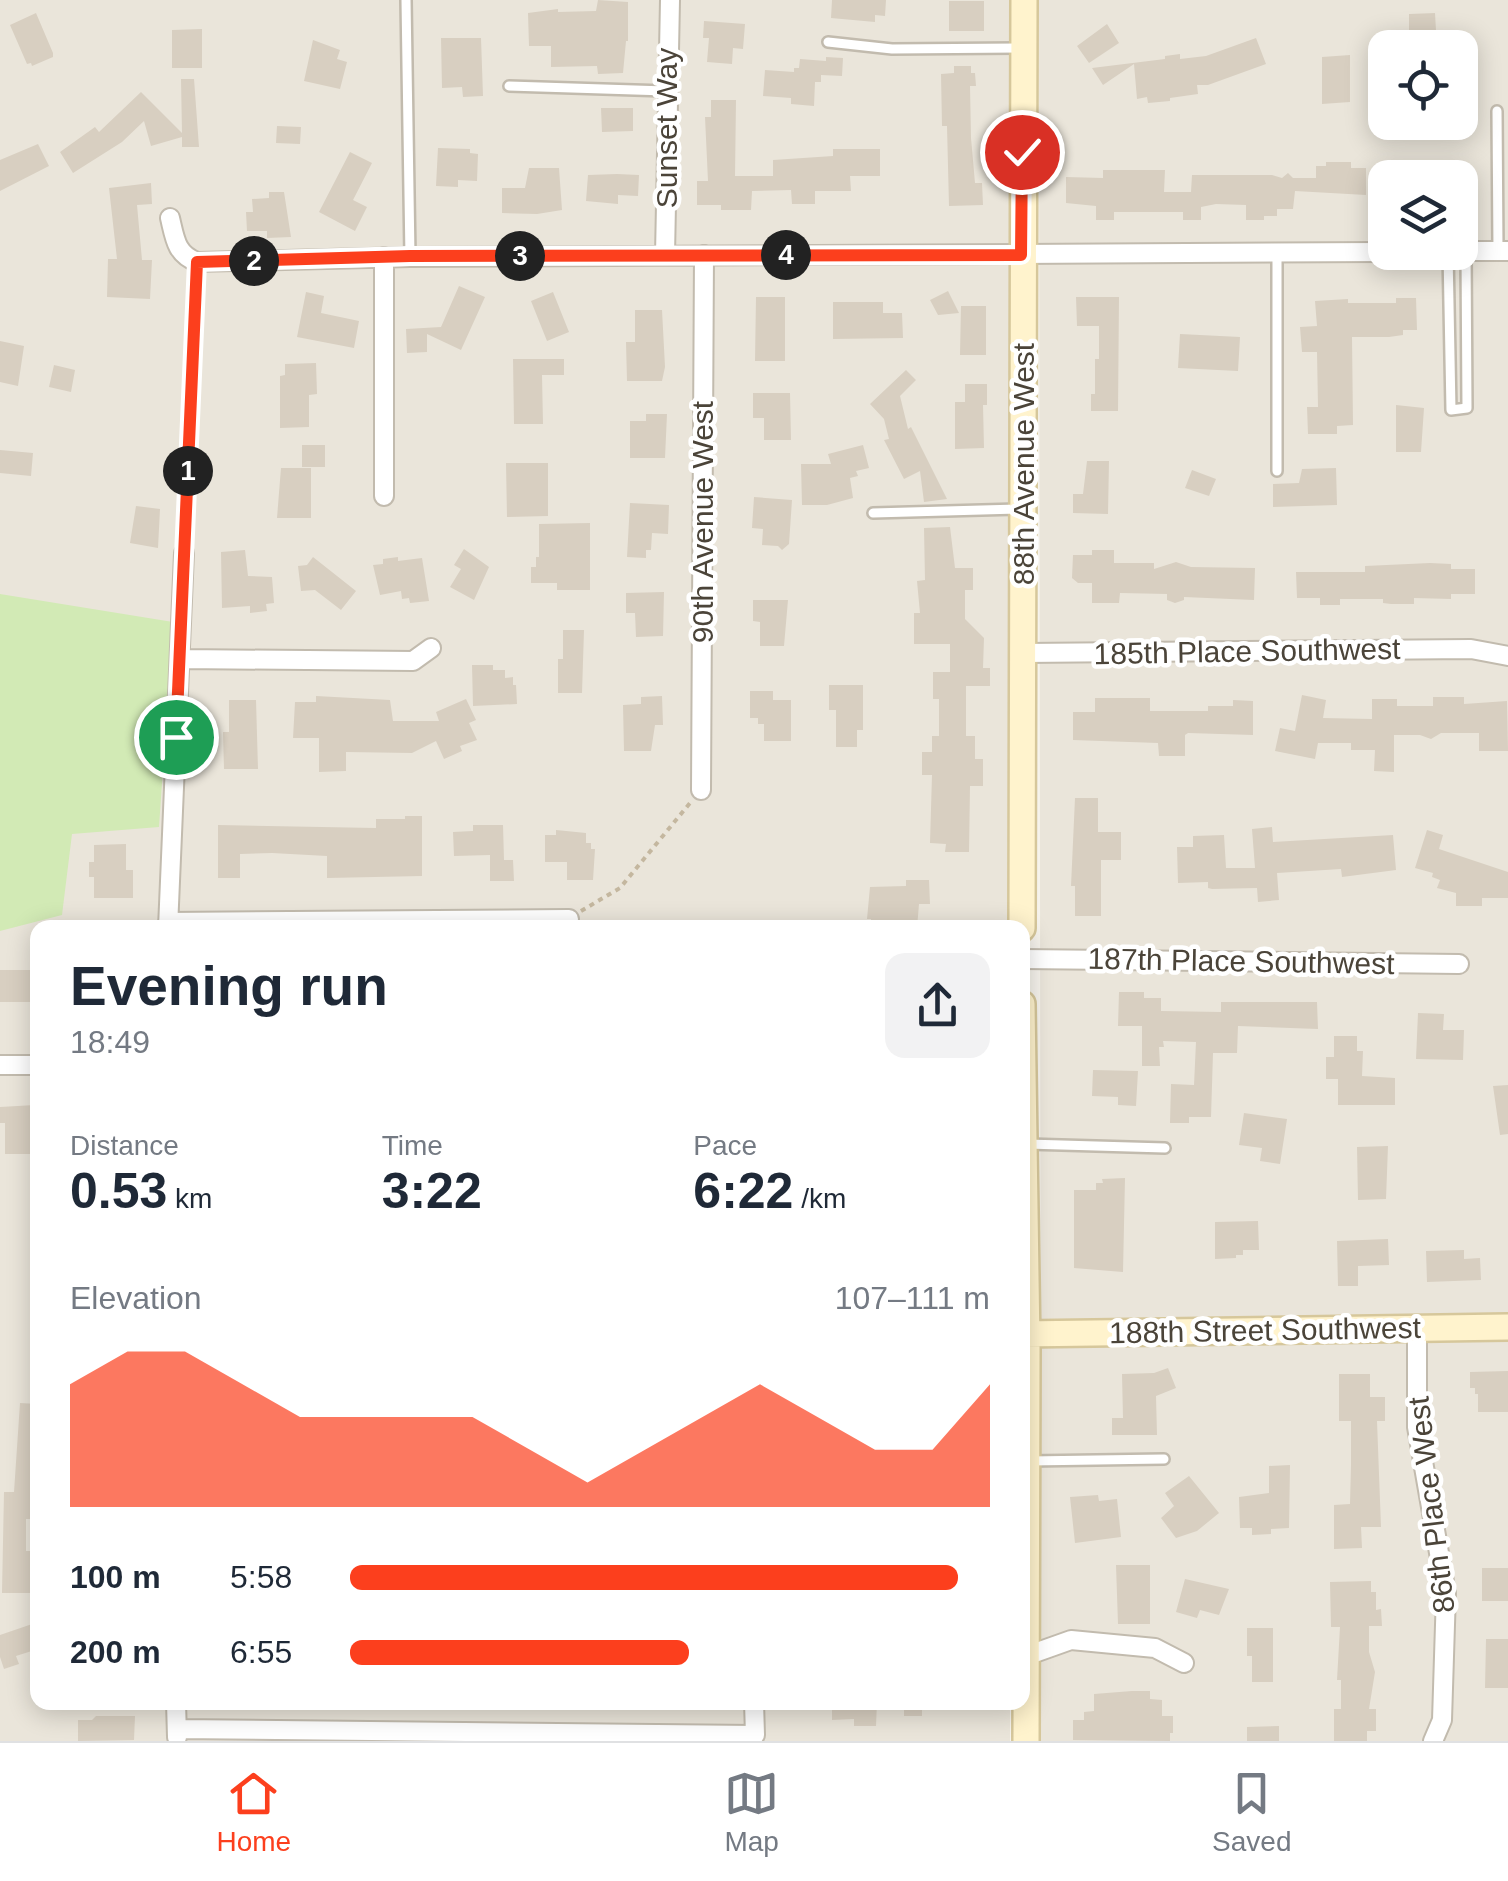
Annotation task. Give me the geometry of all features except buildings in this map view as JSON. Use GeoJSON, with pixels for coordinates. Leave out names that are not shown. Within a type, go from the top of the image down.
{"type":"FeatureCollection","features":[{"type":"Feature","properties":{"kind":"street","name":"Sunset Way"},"geometry":{"type":"LineString","coordinates":[[665,256],[670,0]]}},
{"type":"Feature","properties":{"kind":"street","name":"88th Avenue West"},"geometry":{"type":"LineString","coordinates":[[1022,920],[1024,0]]}},
{"type":"Feature","properties":{"kind":"street"},"geometry":{"type":"LineString","coordinates":[[170,218],[178,249],[197,262],[410,256],[1368,252]]}},
{"type":"Feature","properties":{"kind":"street"},"geometry":{"type":"LineString","coordinates":[[1478,252],[1503,251]]}},
{"type":"Feature","properties":{"kind":"street","name":"90th Avenue West"},"geometry":{"type":"LineString","coordinates":[[701,790],[704,256]]}},
{"type":"Feature","properties":{"kind":"street"},"geometry":{"type":"LineString","coordinates":[[384,257],[384,496]]}},
{"type":"Feature","properties":{"kind":"street"},"geometry":{"type":"LineString","coordinates":[[168,920],[184,553]]}},
{"type":"Feature","properties":{"kind":"street"},"geometry":{"type":"LineString","coordinates":[[182,659],[414,661],[431,648]]}},
{"type":"Feature","properties":{"kind":"street","name":"185th Place Southwest"},"geometry":{"type":"LineString","coordinates":[[1024,652],[1471,649],[1508,656]]}},
{"type":"Feature","properties":{"kind":"street"},"geometry":{"type":"LineString","coordinates":[[489,920],[569,919]]}},
{"type":"Feature","properties":{"kind":"street","name":"187th Place Southwest"},"geometry":{"type":"LineString","coordinates":[[1030,960],[1459,964]]}},
{"type":"Feature","properties":{"kind":"street"},"geometry":{"type":"LineString","coordinates":[[0,1065],[30,1065]]}},
{"type":"Feature","properties":{"kind":"street","name":"188th Street Southwest"},"geometry":{"type":"LineString","coordinates":[[1030,1334],[1508,1327]]}},
{"type":"Feature","properties":{"kind":"street","name":"86th Place West"},"geometry":{"type":"LineString","coordinates":[[1417,1328],[1417,1427],[1446,1593],[1442,1720],[1433,1741]]}},
{"type":"Feature","properties":{"kind":"street"},"geometry":{"type":"LineString","coordinates":[[1030,1655],[1071,1640],[1155,1648],[1184,1663]]}},
{"type":"Feature","properties":{"kind":"street"},"geometry":{"type":"LineString","coordinates":[[176,1710],[177,1735],[755,1734],[754,1710]]}},
{"type":"Feature","properties":{"kind":"street"},"geometry":{"type":"LineString","coordinates":[[1026,1710],[1026,1741]]}},
{"type":"Feature","properties":{"kind":"lane"},"geometry":{"type":"LineString","coordinates":[[406,0],[410,256]]}},
{"type":"Feature","properties":{"kind":"lane"},"geometry":{"type":"LineString","coordinates":[[828,42],[892,49],[1024,48]]}},
{"type":"Feature","properties":{"kind":"lane"},"geometry":{"type":"LineString","coordinates":[[509,86],[666,92]]}},
{"type":"Feature","properties":{"kind":"lane"},"geometry":{"type":"LineString","coordinates":[[1497,111],[1503,251]]}},
{"type":"Feature","properties":{"kind":"lane"},"geometry":{"type":"LineString","coordinates":[[1458,252],[1467,408],[1450,410],[1458,252]]}},
{"type":"Feature","properties":{"kind":"lane"},"geometry":{"type":"LineString","coordinates":[[1276,253],[1276,472]]}},
{"type":"Feature","properties":{"kind":"lane"},"geometry":{"type":"LineString","coordinates":[[873,512],[1023,509]]}},
{"type":"Feature","properties":{"kind":"lane"},"geometry":{"type":"LineString","coordinates":[[1030,1144],[1165,1148]]}},
{"type":"Feature","properties":{"kind":"lane"},"geometry":{"type":"LineString","coordinates":[[1030,1462],[1164,1459]]}},
{"type":"Feature","properties":{"kind":"path"},"geometry":{"type":"LineString","coordinates":[[184,553],[197,262]]}},
{"type":"Feature","properties":{"kind":"path"},"geometry":{"type":"LineString","coordinates":[[569,919],[620,888],[701,790]]}},
{"type":"Feature","properties":{"kind":"shaded area"},"geometry":{"type":"Polygon","coordinates":[[[0,0],[1010,0],[1010,920],[30,920],[30,1710],[1010,1710],[1010,1741],[0,1741],[0,0]]]}},
{"type":"Feature","properties":{"kind":"shaded area"},"geometry":{"type":"Polygon","coordinates":[[[1039,0],[1508,0],[1508,1741],[1041,1741],[1039,0]]]}},
{"type":"Feature","properties":{"kind":"green space"},"geometry":{"type":"Polygon","coordinates":[[[0,594],[173,622],[159,827],[72,834],[62,915],[30,920],[30,923],[0,931],[0,594]]]}},
{"type":"Feature","properties":{"kind":"route"},"geometry":{"type":"LineString","coordinates":[[176,737],[197,262],[410,256],[1021,255],[1022,152]]}}]}
